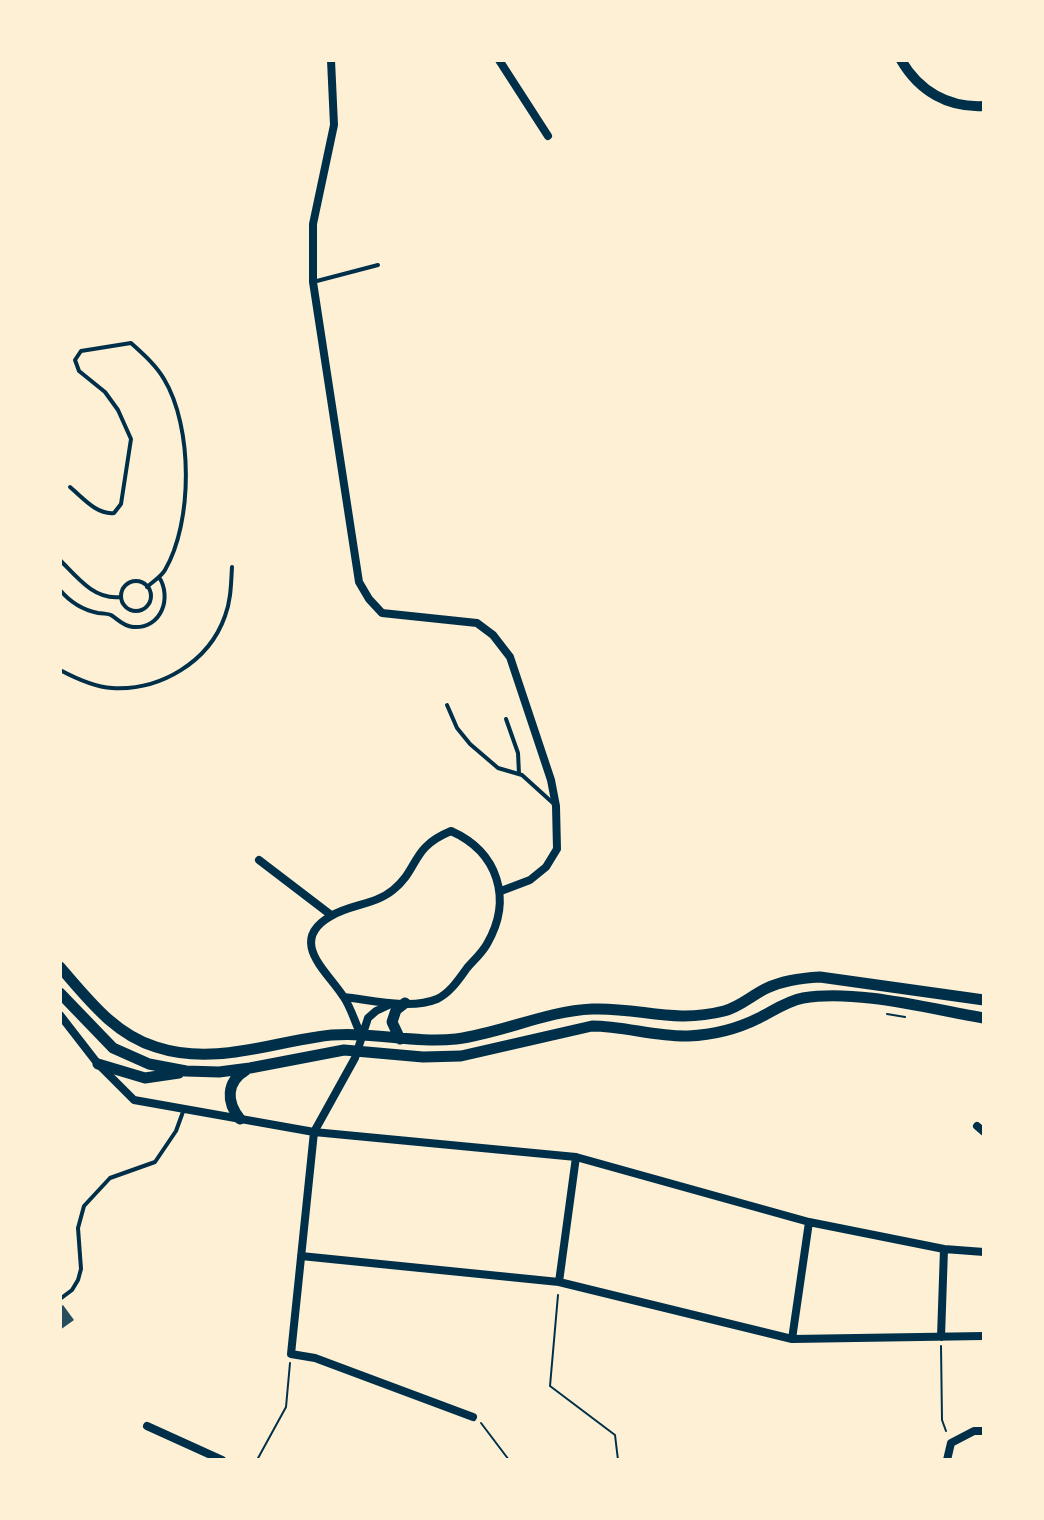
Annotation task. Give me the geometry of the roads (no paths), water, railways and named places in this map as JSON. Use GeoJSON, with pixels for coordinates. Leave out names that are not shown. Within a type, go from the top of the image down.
{"type":"FeatureCollection","features":[{"type":"Feature","properties":{"kind":"main road"},"geometry":{"type":"LineString","coordinates":[[60,967],[98,1011],[123,1031],[167,1050],[218,1055],[318,1036],[457,1038],[590,1009],[685,1017],[727,1010],[767,988],[795,979],[820,977],[984,1000]]}},
{"type":"Feature","properties":{"kind":"main road"},"geometry":{"type":"LineString","coordinates":[[60,993],[113,1048],[149,1064],[186,1071],[219,1072],[320,1053],[356,1051],[423,1057],[461,1056],[592,1026],[686,1036],[709,1034],[744,1024],[799,999],[821,996],[854,997],[984,1018]]}},
{"type":"Feature","properties":{"kind":"main road"},"geometry":{"type":"LineString","coordinates":[[400,1039],[392,1022],[396,1010],[405,1003]]}},
{"type":"Feature","properties":{"kind":"main road"},"geometry":{"type":"LineString","coordinates":[[98,1064],[145,1078],[186,1071]]}},
{"type":"Feature","properties":{"kind":"main road"},"geometry":{"type":"LineString","coordinates":[[240,1119],[230,1101],[230,1091],[240,1073],[250,1068]]}},
{"type":"Feature","properties":{"kind":"street"},"geometry":{"type":"LineString","coordinates":[[331,60],[334,125],[313,224],[313,282],[359,582],[382,613],[477,623],[493,635],[510,657],[551,780],[556,806],[557,849],[546,867],[530,880],[501,891]]}},
{"type":"Feature","properties":{"kind":"street"},"geometry":{"type":"LineString","coordinates":[[499,60],[548,136]]}},
{"type":"Feature","properties":{"kind":"street"},"geometry":{"type":"LineString","coordinates":[[901,60],[911,77],[931,93],[968,107],[984,106]]}},
{"type":"Feature","properties":{"kind":"street"},"geometry":{"type":"LineString","coordinates":[[361,1035],[344,997],[312,954],[311,945],[316,930],[331,915],[379,899],[394,890],[429,841],[451,831],[468,838],[490,864],[501,891],[499,910],[487,944],[448,991],[437,999],[385,1005],[368,1018],[356,1051],[314,1132],[291,1354],[315,1358],[473,1417]]}},
{"type":"Feature","properties":{"kind":"street"},"geometry":{"type":"LineString","coordinates":[[259,860],[331,915]]}},
{"type":"Feature","properties":{"kind":"street"},"geometry":{"type":"LineString","coordinates":[[344,997],[405,1003]]}},
{"type":"Feature","properties":{"kind":"street"},"geometry":{"type":"LineString","coordinates":[[60,1015],[98,1064],[134,1100],[314,1132],[576,1157],[809,1222],[944,1249],[984,1252]]}},
{"type":"Feature","properties":{"kind":"street"},"geometry":{"type":"LineString","coordinates":[[559,1282],[576,1157]]}},
{"type":"Feature","properties":{"kind":"street"},"geometry":{"type":"LineString","coordinates":[[792,1339],[809,1222]]}},
{"type":"Feature","properties":{"kind":"street"},"geometry":{"type":"LineString","coordinates":[[941,1337],[944,1249]]}},
{"type":"Feature","properties":{"kind":"street"},"geometry":{"type":"LineString","coordinates":[[301,1256],[559,1282],[792,1339],[984,1336]]}},
{"type":"Feature","properties":{"kind":"street"},"geometry":{"type":"LineString","coordinates":[[147,1426],[222,1460]]}},
{"type":"Feature","properties":{"kind":"street"},"geometry":{"type":"LineString","coordinates":[[947,1460],[951,1443],[979,1431]]}},
{"type":"Feature","properties":{"kind":"lane"},"geometry":{"type":"LineString","coordinates":[[313,282],[378,265]]}},
{"type":"Feature","properties":{"kind":"lane"},"geometry":{"type":"LineString","coordinates":[[70,487],[100,512],[114,513],[121,504],[131,439],[118,410],[105,392],[79,371],[75,360],[81,351],[131,343],[164,380],[178,410],[183,440],[186,500],[177,537],[164,572],[147,587]]}},
{"type":"Feature","properties":{"kind":"lane"},"geometry":{"type":"LineString","coordinates":[[60,560],[87,588],[103,595],[121,597]]}},
{"type":"Feature","properties":{"kind":"lane"},"geometry":{"type":"LineString","coordinates":[[60,670],[110,688],[135,687],[175,674],[192,664],[213,640],[224,621],[231,596],[232,567]]}},
{"type":"Feature","properties":{"kind":"lane"},"geometry":{"type":"LineString","coordinates":[[60,590],[84,609],[110,615],[123,625],[139,627],[154,620],[163,607],[165,591],[159,577]]}},
{"type":"Feature","properties":{"kind":"lane"},"geometry":{"type":"LineString","coordinates":[[137,581],[147,587],[150,600],[139,611],[130,611],[121,597],[129,583],[137,581]]}},
{"type":"Feature","properties":{"kind":"lane"},"geometry":{"type":"LineString","coordinates":[[447,705],[463,737],[498,768],[519,774],[556,806]]}},
{"type":"Feature","properties":{"kind":"lane"},"geometry":{"type":"LineString","coordinates":[[506,719],[518,753],[519,774]]}},
{"type":"Feature","properties":{"kind":"lane"},"geometry":{"type":"LineString","coordinates":[[60,1299],[72,1290],[81,1269],[78,1228],[84,1206],[110,1178],[155,1162],[176,1131],[184,1109]]}}]}
